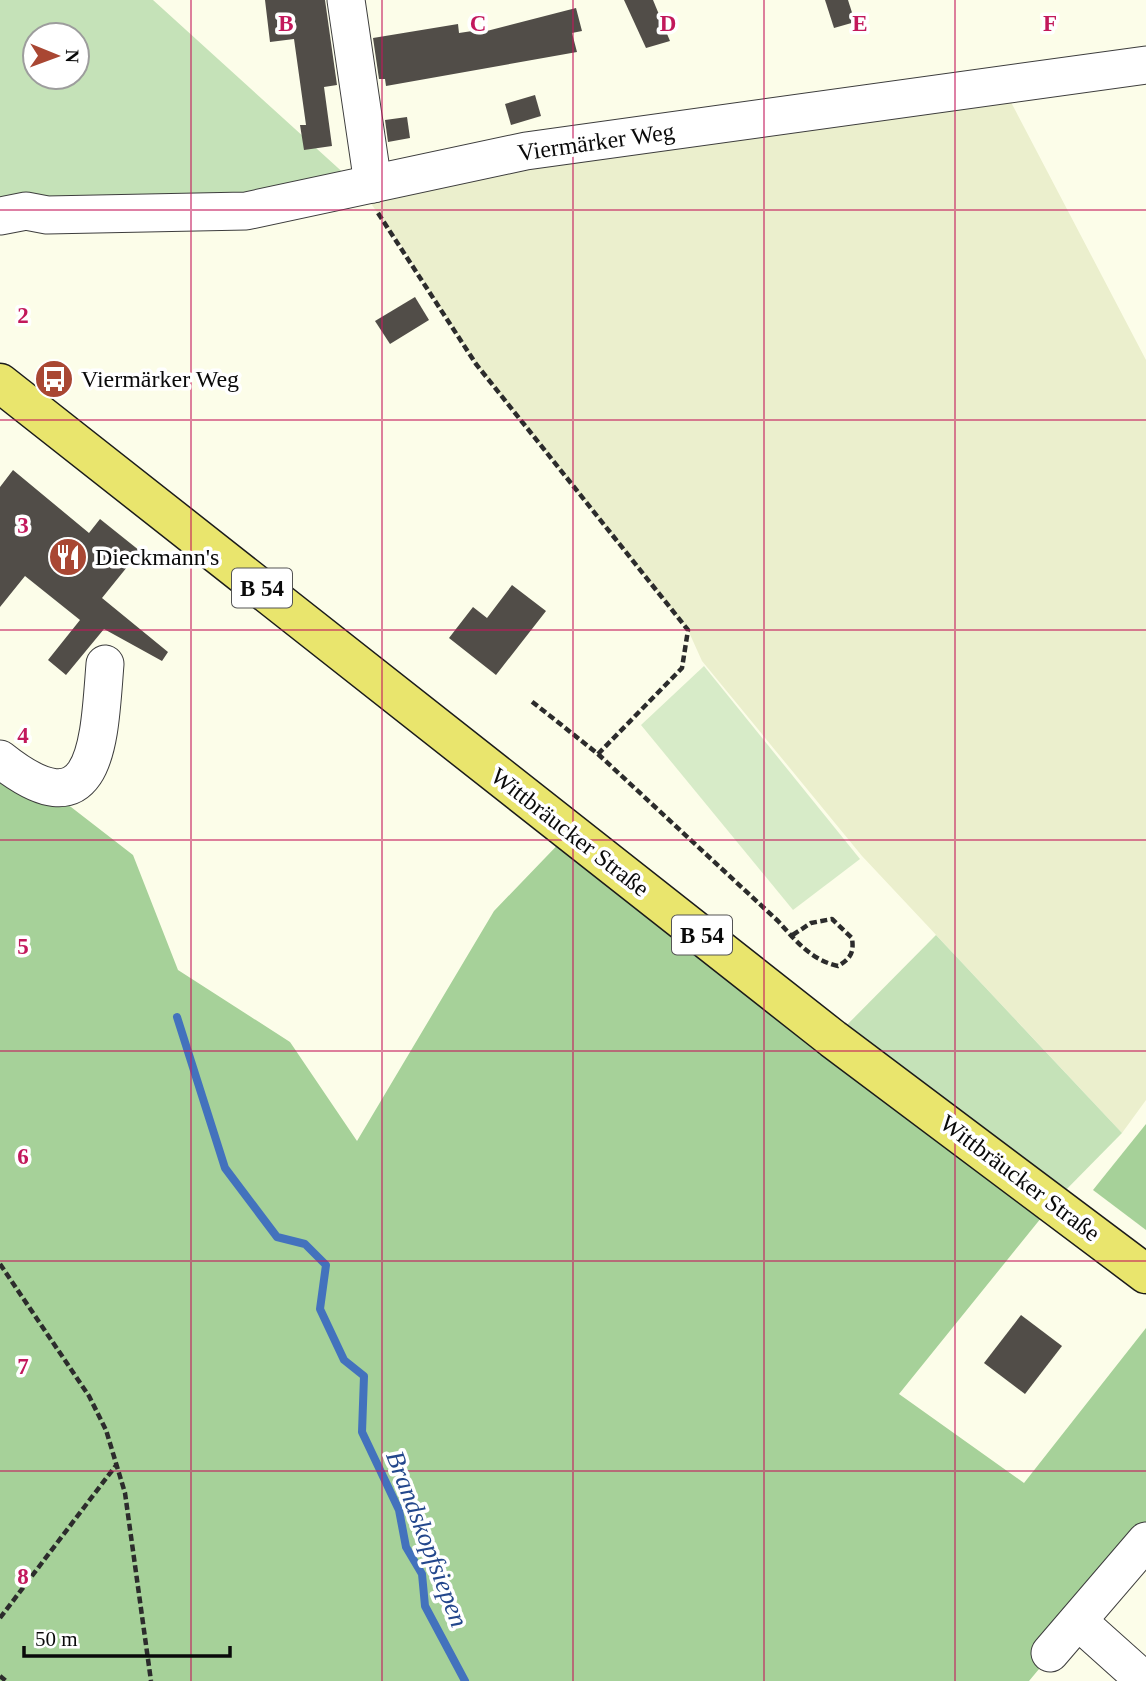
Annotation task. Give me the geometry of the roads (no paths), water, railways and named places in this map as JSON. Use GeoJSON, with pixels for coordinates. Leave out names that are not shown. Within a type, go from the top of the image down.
{"type":"FeatureCollection","features":[{"type":"Feature","properties":{"kind":"main road","name":"Wittbräucker Straße"},"geometry":{"type":"LineString","coordinates":[[0,383],[833,1039],[1146,1274]]}},
{"type":"Feature","properties":{"kind":"street"},"geometry":{"type":"LineString","coordinates":[[346,0],[366,185]]}},
{"type":"Feature","properties":{"kind":"street","name":"Viermärker Weg"},"geometry":{"type":"LineString","coordinates":[[0,216],[26,211],[47,215],[246,211],[526,151],[1146,65]]}},
{"type":"Feature","properties":{"kind":"street"},"geometry":{"type":"LineString","coordinates":[[0,242],[33,228],[47,215]]}},
{"type":"Feature","properties":{"kind":"street"},"geometry":{"type":"LineString","coordinates":[[0,759],[28,781],[55,790],[75,783],[93,761],[105,664]]}},
{"type":"Feature","properties":{"kind":"street"},"geometry":{"type":"LineString","coordinates":[[1050,1653],[1146,1541]]}},
{"type":"Feature","properties":{"kind":"street"},"geometry":{"type":"LineString","coordinates":[[1078,1621],[1145,1681]]}},
{"type":"Feature","properties":{"kind":"waterway","name":"Brandskopfsiepen"},"geometry":{"type":"LineString","coordinates":[[177,1017],[225,1168],[277,1237],[305,1244],[326,1265],[320,1309],[344,1360],[364,1376],[362,1432],[399,1510],[406,1547],[422,1574],[425,1606],[465,1681]]}},
{"type":"Feature","properties":{"kind":"place","name":"Viermärker Weg"},"geometry":{"type":"Point","coordinates":[54,379]}},
{"type":"Feature","properties":{"kind":"place","name":"Dieckmann's"},"geometry":{"type":"Point","coordinates":[68,557]}}]}
